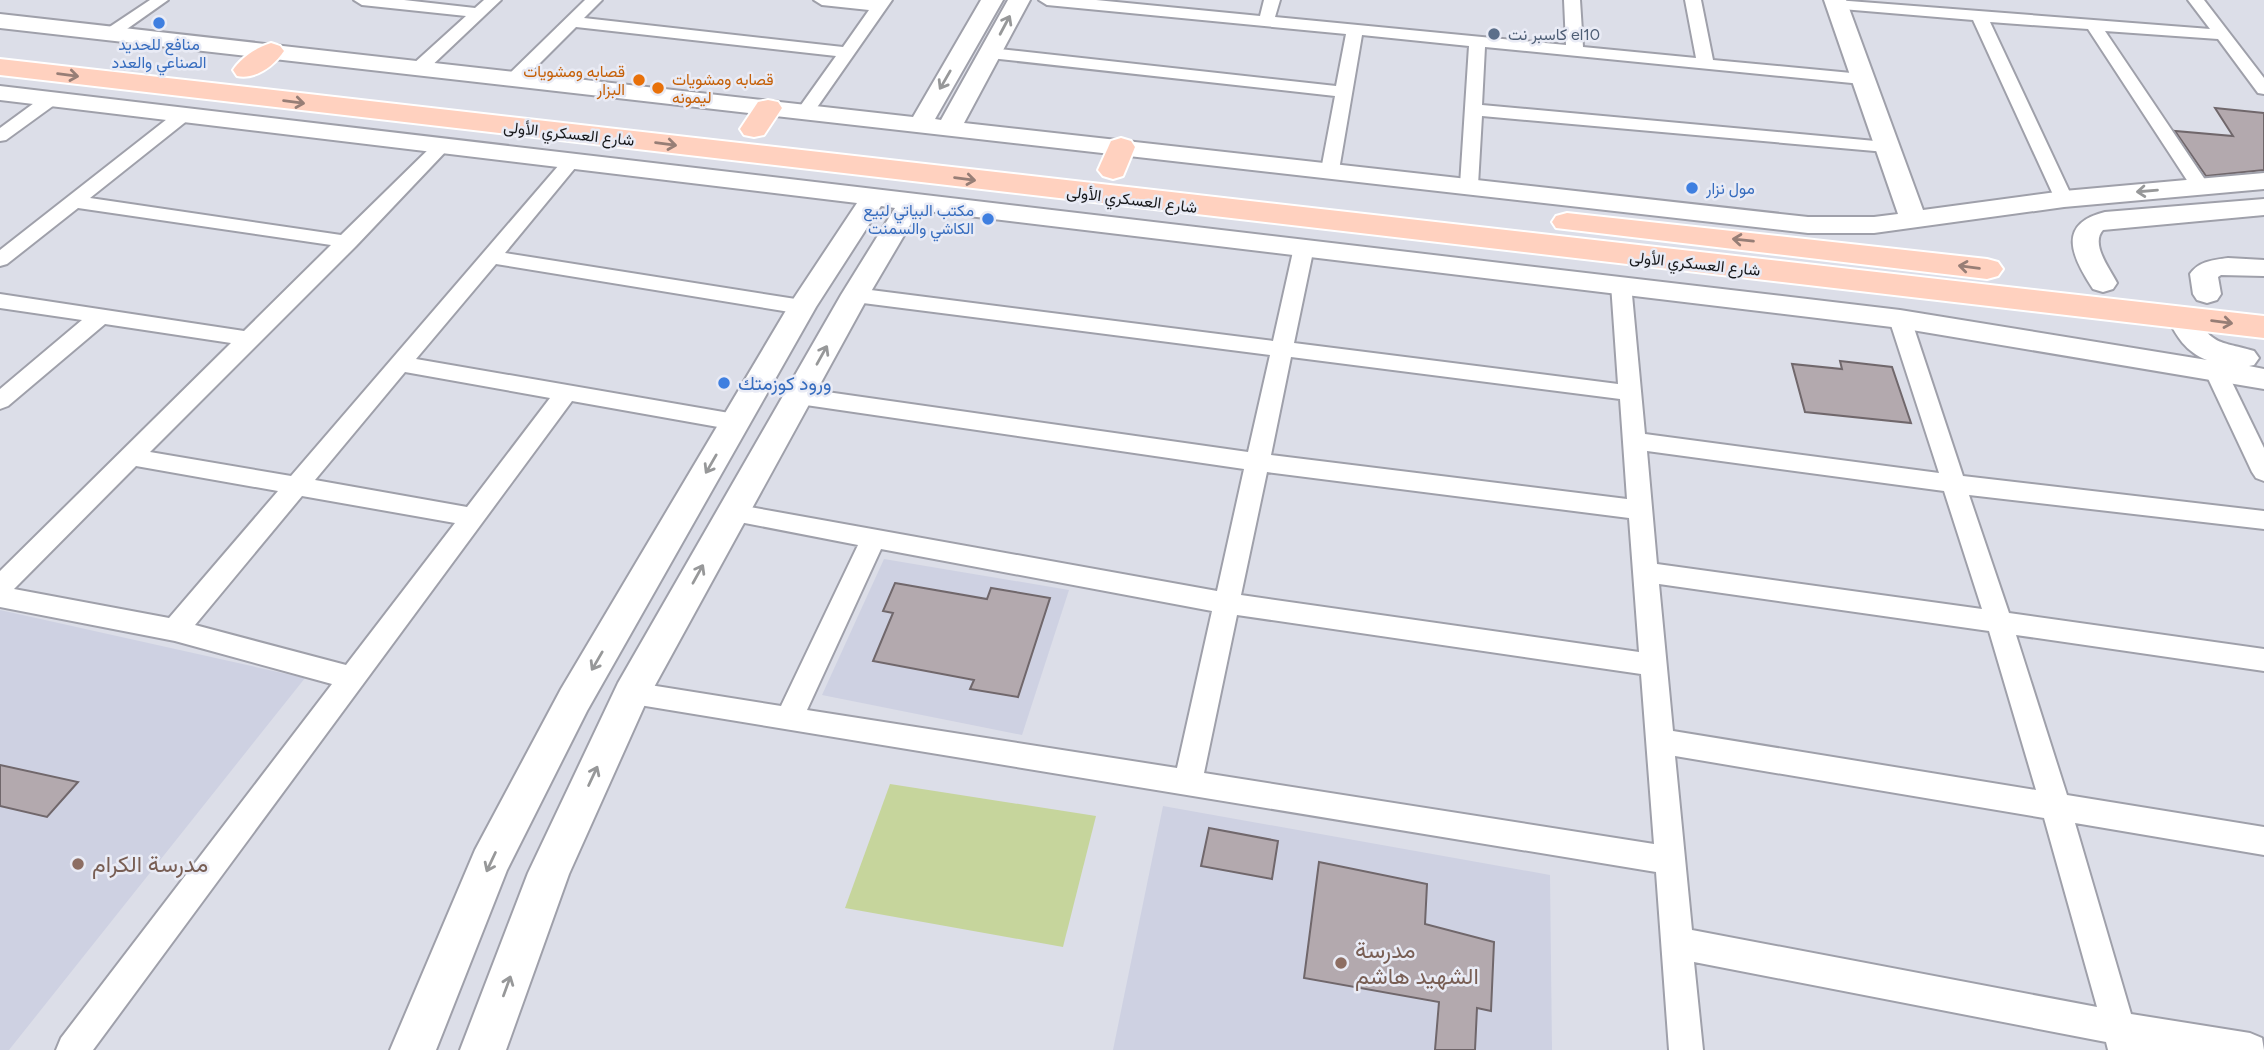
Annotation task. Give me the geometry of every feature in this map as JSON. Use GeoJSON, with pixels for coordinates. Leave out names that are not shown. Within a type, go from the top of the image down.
{"type":"FeatureCollection","features":[{"type":"Feature","properties":{"kind":"main road","name":"شارع العسكري الأولى"},"geometry":{"type":"LineString","coordinates":[[0,42],[753,130],[934,164],[1106,183],[1811,237],[2103,283],[2264,301]]}},
{"type":"Feature","properties":{"kind":"main road"},"geometry":{"type":"LineString","coordinates":[[246,70],[271,51]]}},
{"type":"Feature","properties":{"kind":"main road","name":"شارع العسكري الأولى"},"geometry":{"type":"LineString","coordinates":[[0,67],[753,130]]}},
{"type":"Feature","properties":{"kind":"main road"},"geometry":{"type":"LineString","coordinates":[[720,177],[753,130]]}},
{"type":"Feature","properties":{"kind":"main road","name":"شارع العسكري الأولى"},"geometry":{"type":"LineString","coordinates":[[1106,183],[1619,269],[2181,317],[2264,327]]}},
{"type":"Feature","properties":{"kind":"street"},"geometry":{"type":"LineString","coordinates":[[111,33],[160,0]]}},
{"type":"Feature","properties":{"kind":"street"},"geometry":{"type":"LineString","coordinates":[[362,0],[479,13]]}},
{"type":"Feature","properties":{"kind":"street"},"geometry":{"type":"LineString","coordinates":[[419,68],[493,0]]}},
{"type":"Feature","properties":{"kind":"street"},"geometry":{"type":"LineString","coordinates":[[514,79],[594,0]]}},
{"type":"Feature","properties":{"kind":"street"},"geometry":{"type":"LineString","coordinates":[[822,0],[882,3]]}},
{"type":"Feature","properties":{"kind":"street"},"geometry":{"type":"LineString","coordinates":[[413,1050],[489,863],[575,700],[802,307],[897,159],[992,0]]}},
{"type":"Feature","properties":{"kind":"street"},"geometry":{"type":"LineString","coordinates":[[483,1050],[549,873],[631,694],[862,283],[934,164],[1019,0]]}},
{"type":"Feature","properties":{"kind":"street"},"geometry":{"type":"LineString","coordinates":[[1047,0],[1147,5],[1266,21],[1862,79]]}},
{"type":"Feature","properties":{"kind":"street"},"geometry":{"type":"LineString","coordinates":[[1266,21],[1272,0]]}},
{"type":"Feature","properties":{"kind":"street"},"geometry":{"type":"LineString","coordinates":[[1572,0],[1575,51]]}},
{"type":"Feature","properties":{"kind":"street"},"geometry":{"type":"LineString","coordinates":[[1693,0],[1706,64]]}},
{"type":"Feature","properties":{"kind":"street"},"geometry":{"type":"LineString","coordinates":[[2196,0],[2264,89]]}},
{"type":"Feature","properties":{"kind":"street"},"geometry":{"type":"LineString","coordinates":[[1913,220],[1835,2],[2223,35]]}},
{"type":"Feature","properties":{"kind":"street"},"geometry":{"type":"LineString","coordinates":[[0,21],[514,79],[753,130],[805,112],[882,3]]}},
{"type":"Feature","properties":{"kind":"street"},"geometry":{"type":"LineString","coordinates":[[1979,16],[2064,199]]}},
{"type":"Feature","properties":{"kind":"street"},"geometry":{"type":"LineString","coordinates":[[573,22],[847,52]]}},
{"type":"Feature","properties":{"kind":"street"},"geometry":{"type":"LineString","coordinates":[[2093,25],[2201,187]]}},
{"type":"Feature","properties":{"kind":"street"},"geometry":{"type":"LineString","coordinates":[[1330,170],[1355,30]]}},
{"type":"Feature","properties":{"kind":"street"},"geometry":{"type":"LineString","coordinates":[[1469,185],[1477,42]]}},
{"type":"Feature","properties":{"kind":"street"},"geometry":{"type":"LineString","coordinates":[[990,53],[1344,92]]}},
{"type":"Feature","properties":{"kind":"street"},"geometry":{"type":"LineString","coordinates":[[0,93],[441,147],[720,177],[897,159],[1106,183],[1330,170],[1469,185],[1811,237],[1853,227],[2064,199],[2201,187],[2258,187]]}},
{"type":"Feature","properties":{"kind":"street"},"geometry":{"type":"LineString","coordinates":[[0,136],[51,99]]}},
{"type":"Feature","properties":{"kind":"street"},"geometry":{"type":"LineString","coordinates":[[1474,110],[1886,147]]}},
{"type":"Feature","properties":{"kind":"street"},"geometry":{"type":"LineString","coordinates":[[805,112],[897,159]]}},
{"type":"Feature","properties":{"kind":"street"},"geometry":{"type":"LineString","coordinates":[[0,260],[182,116]]}},
{"type":"Feature","properties":{"kind":"street"},"geometry":{"type":"LineString","coordinates":[[0,587],[349,242],[441,147]]}},
{"type":"Feature","properties":{"kind":"street"},"geometry":{"type":"LineString","coordinates":[[175,630],[571,162]]}},
{"type":"Feature","properties":{"kind":"street"},"geometry":{"type":"LineString","coordinates":[[1106,183],[1304,247],[1619,269],[2264,379]]}},
{"type":"Feature","properties":{"kind":"street"},"geometry":{"type":"LineString","coordinates":[[75,202],[349,242]]}},
{"type":"Feature","properties":{"kind":"street"},"geometry":{"type":"LineString","coordinates":[[2103,283],[2083,239],[2086,229],[2091,225],[2105,220],[2264,207]]}},
{"type":"Feature","properties":{"kind":"street"},"geometry":{"type":"LineString","coordinates":[[1188,782],[1304,247]]}},
{"type":"Feature","properties":{"kind":"street"},"geometry":{"type":"LineString","coordinates":[[490,257],[802,307]]}},
{"type":"Feature","properties":{"kind":"street"},"geometry":{"type":"LineString","coordinates":[[830,264],[862,283],[1282,348],[1630,393]]}},
{"type":"Feature","properties":{"kind":"street"},"geometry":{"type":"LineString","coordinates":[[2207,294],[2204,274],[2214,268],[2264,268]]}},
{"type":"Feature","properties":{"kind":"street"},"geometry":{"type":"LineString","coordinates":[[1619,269],[1686,1050]]}},
{"type":"Feature","properties":{"kind":"street"},"geometry":{"type":"LineString","coordinates":[[0,301],[250,339]]}},
{"type":"Feature","properties":{"kind":"street"},"geometry":{"type":"LineString","coordinates":[[0,401],[102,315]]}},
{"type":"Feature","properties":{"kind":"street"},"geometry":{"type":"LineString","coordinates":[[2181,317],[2191,339],[2206,349],[2264,360]]}},
{"type":"Feature","properties":{"kind":"street"},"geometry":{"type":"LineString","coordinates":[[1900,319],[1999,622],[2056,808],[2121,1039]]}},
{"type":"Feature","properties":{"kind":"street"},"geometry":{"type":"LineString","coordinates":[[400,364],[735,422]]}},
{"type":"Feature","properties":{"kind":"street"},"geometry":{"type":"LineString","coordinates":[[2216,372],[2264,472]]}},
{"type":"Feature","properties":{"kind":"street"},"geometry":{"type":"LineString","coordinates":[[73,1050],[566,393]]}},
{"type":"Feature","properties":{"kind":"street"},"geometry":{"type":"LineString","coordinates":[[799,396],[1257,462],[1640,510]]}},
{"type":"Feature","properties":{"kind":"street"},"geometry":{"type":"LineString","coordinates":[[1634,441],[1954,484],[2264,520]]}},
{"type":"Feature","properties":{"kind":"street"},"geometry":{"type":"LineString","coordinates":[[132,457],[473,517]]}},
{"type":"Feature","properties":{"kind":"street"},"geometry":{"type":"LineString","coordinates":[[733,513],[1227,603],[1653,665]]}},
{"type":"Feature","properties":{"kind":"street"},"geometry":{"type":"LineString","coordinates":[[789,719],[874,538]]}},
{"type":"Feature","properties":{"kind":"street"},"geometry":{"type":"LineString","coordinates":[[1645,572],[2264,660]]}},
{"type":"Feature","properties":{"kind":"street"},"geometry":{"type":"LineString","coordinates":[[0,597],[175,630],[352,678]]}},
{"type":"Feature","properties":{"kind":"street"},"geometry":{"type":"LineString","coordinates":[[631,694],[1670,860]]}},
{"type":"Feature","properties":{"kind":"street"},"geometry":{"type":"LineString","coordinates":[[1660,741],[2264,841]]}},
{"type":"Feature","properties":{"kind":"street"},"geometry":{"type":"LineString","coordinates":[[1677,943],[2121,1039],[2250,1050]]}},
{"type":"Feature","properties":{"kind":"shaded area"},"geometry":{"type":"Polygon","coordinates":[[[884,559],[1069,590],[1022,735],[822,695],[884,559]]]}},
{"type":"Feature","properties":{"kind":"shaded area","name":"مدرسة الكرام"},"geometry":{"type":"Polygon","coordinates":[[[0,610],[305,678],[9,1050],[0,1050],[0,610]]]}},
{"type":"Feature","properties":{"kind":"shaded area","name":"مدرسة الشهيد هاشم"},"geometry":{"type":"Polygon","coordinates":[[[1163,806],[1550,875],[1552,1050],[1113,1050],[1163,806]]]}},
{"type":"Feature","properties":{"kind":"green space"},"geometry":{"type":"Polygon","coordinates":[[[890,784],[1096,816],[1063,947],[845,908],[890,784]]]}},
{"type":"Feature","properties":{"kind":"building"},"geometry":{"type":"Polygon","coordinates":[[[2215,108],[2264,113],[2264,170],[2206,176],[2175,131],[2233,136],[2215,108]]]}},
{"type":"Feature","properties":{"kind":"building"},"geometry":{"type":"Polygon","coordinates":[[[1840,361],[1892,367],[1911,423],[1805,412],[1792,364],[1842,369],[1840,361]]]}},
{"type":"Feature","properties":{"kind":"building"},"geometry":{"type":"Polygon","coordinates":[[[895,583],[987,599],[991,588],[1050,598],[1018,697],[970,689],[974,680],[873,661],[893,613],[883,611],[895,583]]]}},
{"type":"Feature","properties":{"kind":"building"},"geometry":{"type":"Polygon","coordinates":[[[0,765],[78,782],[47,817],[0,806],[0,765]]]}},
{"type":"Feature","properties":{"kind":"building"},"geometry":{"type":"Polygon","coordinates":[[[1209,828],[1278,841],[1272,879],[1201,866],[1209,828]]]}},
{"type":"Feature","properties":{"kind":"building"},"geometry":{"type":"Polygon","coordinates":[[[1319,862],[1427,884],[1425,924],[1494,942],[1491,1011],[1477,1008],[1475,1050],[1435,1050],[1439,1002],[1304,978],[1319,862]]]}},
{"type":"Feature","properties":{"kind":"place","name":"منافع للحديد الصناعي والعدد"},"geometry":{"type":"Point","coordinates":[159,23]}},
{"type":"Feature","properties":{"kind":"place","name":"كاسبر نت el10"},"geometry":{"type":"Point","coordinates":[1494,34]}},
{"type":"Feature","properties":{"kind":"place","name":"قصابه ومشويات البزار"},"geometry":{"type":"Point","coordinates":[639,80]}},
{"type":"Feature","properties":{"kind":"place","name":"قصابه ومشويات ليمونه"},"geometry":{"type":"Point","coordinates":[658,88]}},
{"type":"Feature","properties":{"kind":"place","name":"مول نزار"},"geometry":{"type":"Point","coordinates":[1692,188]}},
{"type":"Feature","properties":{"kind":"place","name":"مكتب البياتي لبيع الكاشي والسمنت"},"geometry":{"type":"Point","coordinates":[988,219]}},
{"type":"Feature","properties":{"kind":"place","name":"ورود كوزمتك"},"geometry":{"type":"Point","coordinates":[724,383]}},
{"type":"Feature","properties":{"kind":"place","name":"مدرسة الكرام"},"geometry":{"type":"Point","coordinates":[78,864]}},
{"type":"Feature","properties":{"kind":"place","name":"مدرسة الشهيد هاشم"},"geometry":{"type":"Point","coordinates":[1341,963]}}]}
